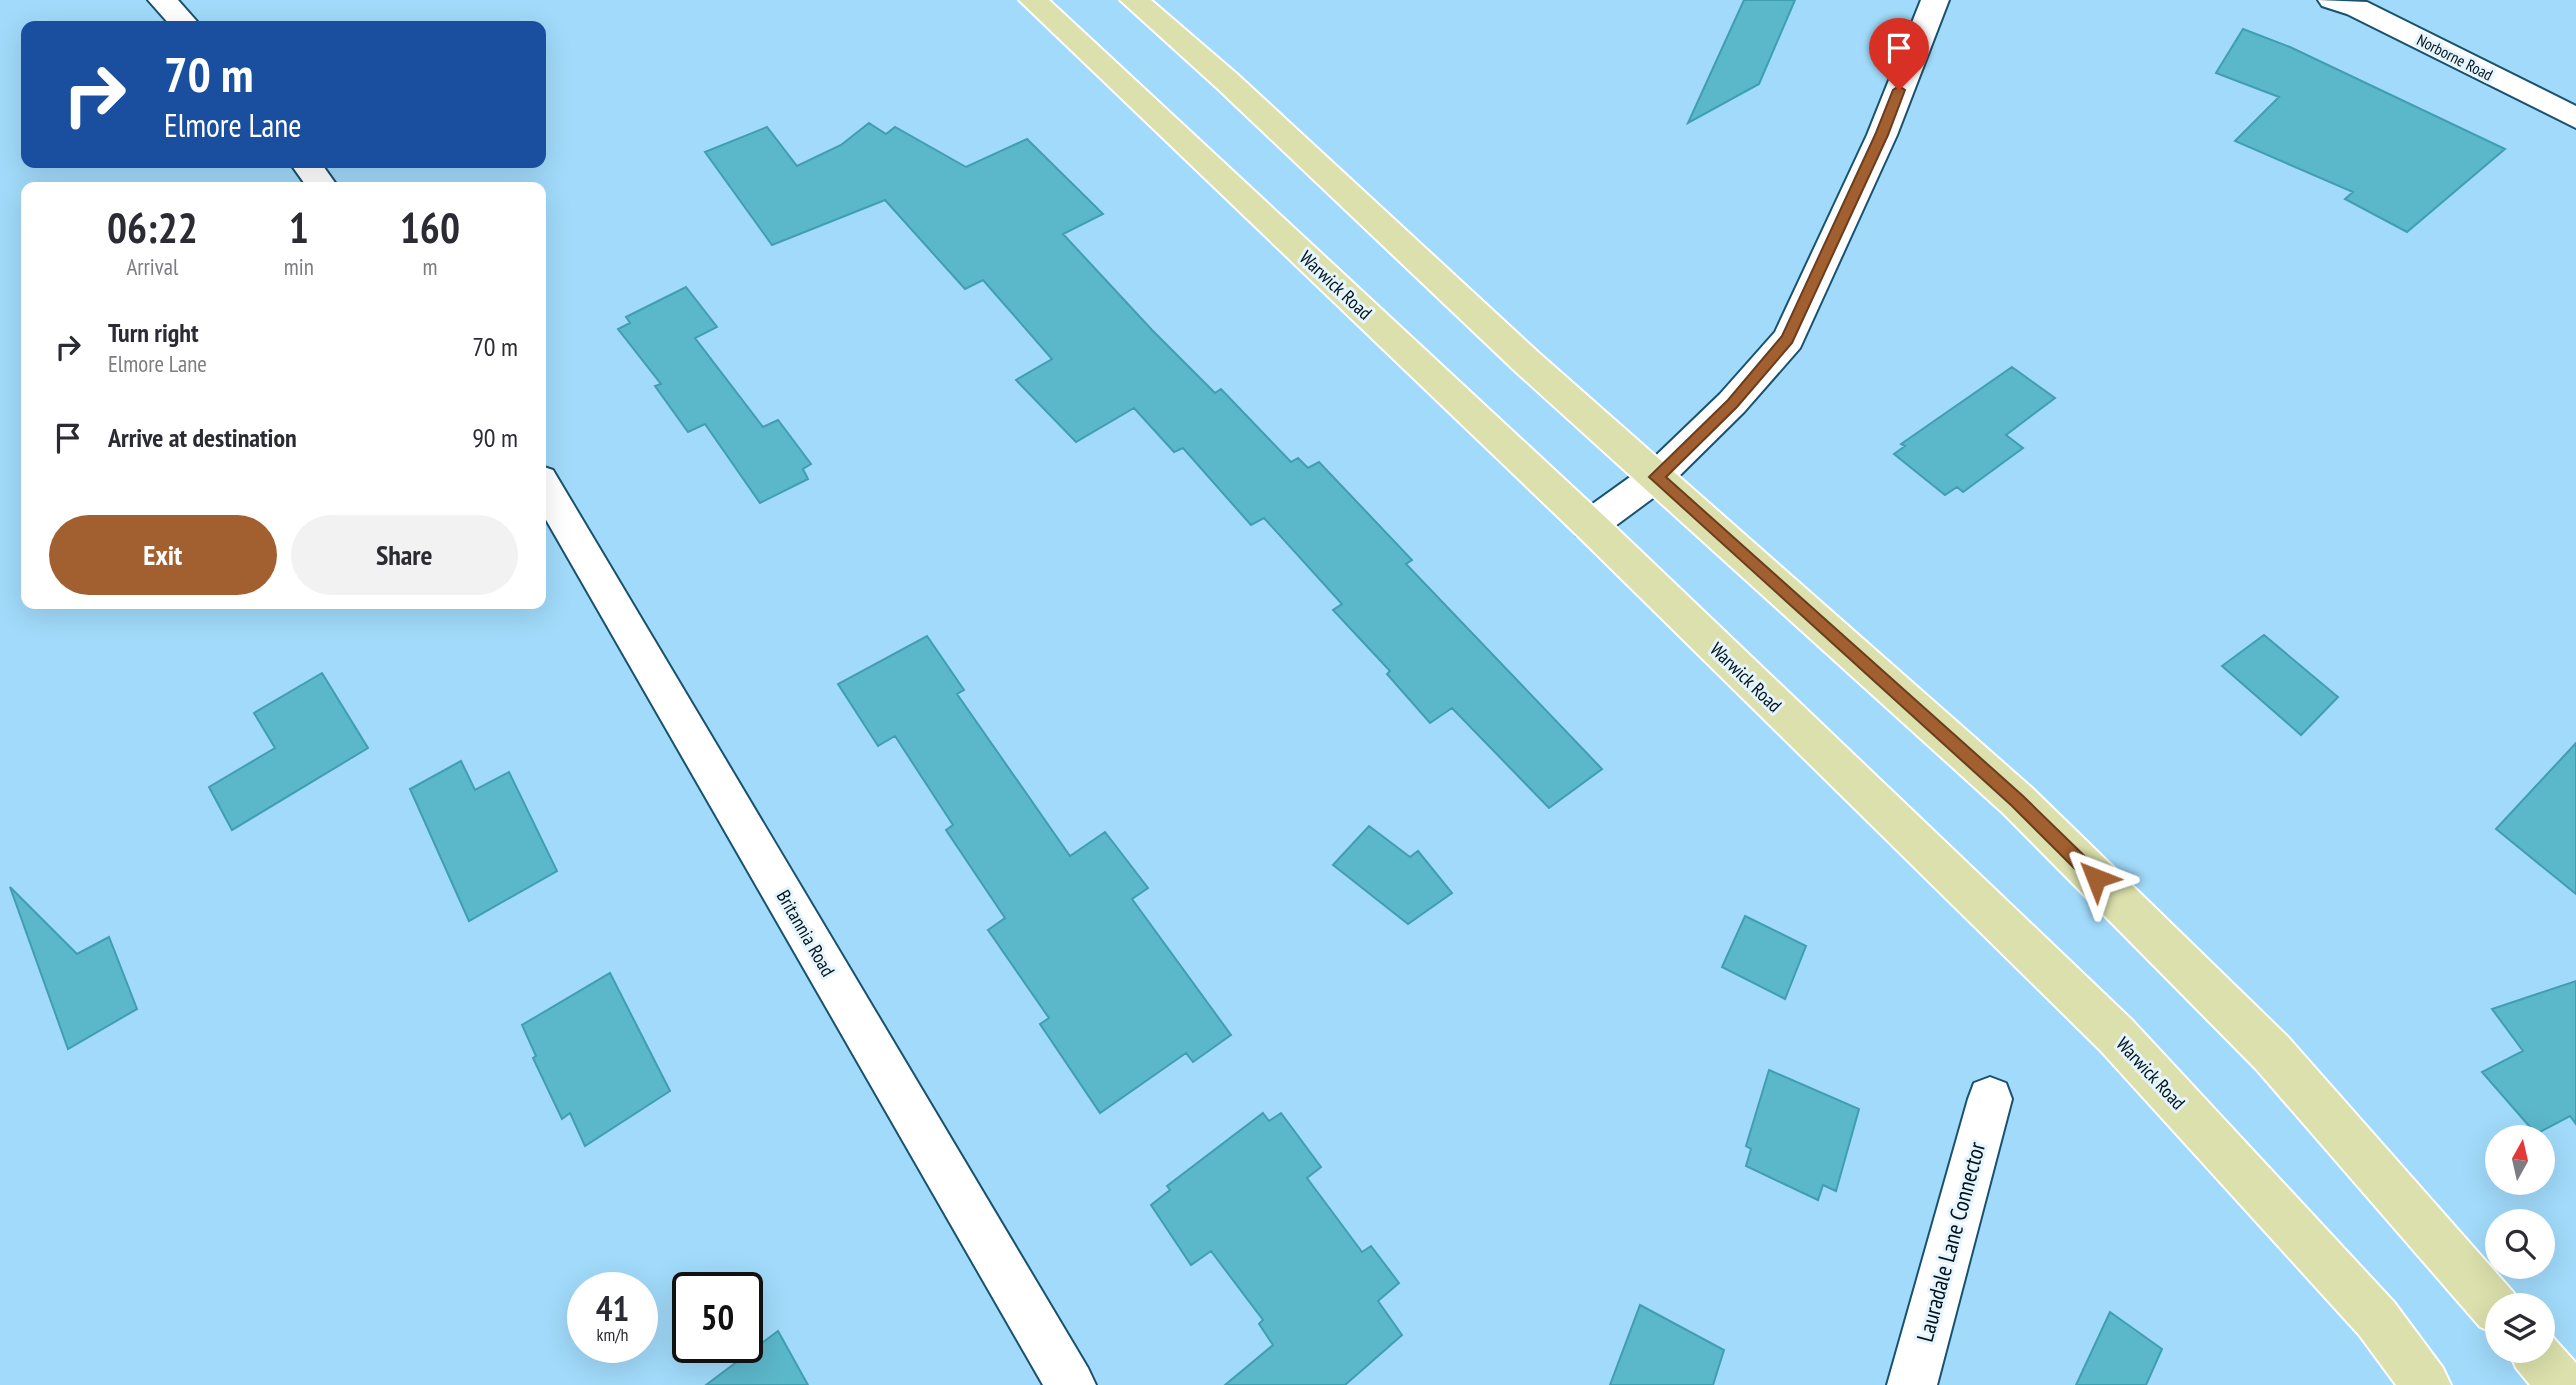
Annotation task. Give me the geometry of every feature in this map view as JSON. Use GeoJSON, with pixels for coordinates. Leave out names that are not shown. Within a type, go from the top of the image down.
{"type":"FeatureCollection","features":[{"type":"Feature","properties":{"kind":"main road","name":"Warwick Road"},"geometry":{"type":"LineString","coordinates":[[1033,0],[1590,525],[2116,1035],[2377,1319],[2426,1385]]}},
{"type":"Feature","properties":{"kind":"main road"},"geometry":{"type":"LineString","coordinates":[[1135,0],[1656,477],[2018,801],[2272,1053],[2485,1296]]}},
{"type":"Feature","properties":{"kind":"main road"},"geometry":{"type":"LineString","coordinates":[[2544,1363],[2563,1385]]}},
{"type":"Feature","properties":{"kind":"street"},"geometry":{"type":"LineString","coordinates":[[162,0],[182,21]]}},
{"type":"Feature","properties":{"kind":"street"},"geometry":{"type":"LineString","coordinates":[[1590,525],[1656,477],[1732,403],[1788,339],[1882,135],[1935,0]]}},
{"type":"Feature","properties":{"kind":"street","name":"Norborne Road"},"geometry":{"type":"LineString","coordinates":[[2332,0],[2357,8],[2576,118]]}},
{"type":"Feature","properties":{"kind":"street","name":"Britannia Road"},"geometry":{"type":"LineString","coordinates":[[546,490],[1071,1385]]}},
{"type":"Feature","properties":{"kind":"street","name":"Lauradale Lane Connector"},"geometry":{"type":"LineString","coordinates":[[1912,1385],[1990,1099]]}},
{"type":"Feature","properties":{"kind":"building"},"geometry":{"type":"Polygon","coordinates":[[[1744,0],[1795,0],[1759,84],[1688,123],[1744,0]]]}},
{"type":"Feature","properties":{"kind":"building"},"geometry":{"type":"Polygon","coordinates":[[[2243,29],[2290,47],[2505,149],[2407,232],[2345,199],[2353,192],[2235,141],[2279,97],[2216,73],[2243,29]]]}},
{"type":"Feature","properties":{"kind":"building"},"geometry":{"type":"Polygon","coordinates":[[[869,123],[886,134],[895,127],[966,167],[1027,139],[1103,214],[1063,234],[1215,393],[1221,389],[1291,462],[1298,458],[1308,468],[1319,462],[1412,560],[1406,564],[1602,769],[1549,808],[1452,708],[1430,723],[1387,674],[1390,671],[1333,610],[1342,604],[1264,518],[1251,525],[1183,448],[1174,452],[1134,408],[1076,442],[1016,380],[1052,359],[983,280],[965,289],[885,200],[772,245],[705,152],[767,127],[797,166],[841,145],[869,123]]]}},
{"type":"Feature","properties":{"kind":"building"},"geometry":{"type":"Polygon","coordinates":[[[686,287],[717,327],[695,338],[763,427],[778,420],[811,464],[803,469],[808,479],[760,503],[705,424],[688,432],[655,386],[661,384],[618,329],[630,323],[626,317],[686,287]]]}},
{"type":"Feature","properties":{"kind":"building"},"geometry":{"type":"Polygon","coordinates":[[[2012,367],[2055,398],[2006,435],[2023,448],[1963,492],[1957,487],[1945,495],[1894,454],[1905,446],[1901,444],[2012,367]]]}},
{"type":"Feature","properties":{"kind":"building"},"geometry":{"type":"Polygon","coordinates":[[[2264,635],[2338,697],[2301,735],[2222,666],[2264,635]]]}},
{"type":"Feature","properties":{"kind":"building"},"geometry":{"type":"Polygon","coordinates":[[[927,636],[964,690],[957,694],[1070,856],[1105,832],[1148,888],[1132,899],[1231,1035],[1193,1062],[1186,1053],[1100,1113],[1040,1024],[1049,1018],[988,930],[1005,918],[946,830],[953,825],[895,736],[878,746],[838,684],[927,636]]]}},
{"type":"Feature","properties":{"kind":"building"},"geometry":{"type":"Polygon","coordinates":[[[322,673],[368,748],[232,830],[209,787],[275,748],[254,713],[322,673]]]}},
{"type":"Feature","properties":{"kind":"building"},"geometry":{"type":"Polygon","coordinates":[[[2576,743],[2576,894],[2496,829],[2576,743]]]}},
{"type":"Feature","properties":{"kind":"building"},"geometry":{"type":"Polygon","coordinates":[[[461,761],[475,790],[509,772],[557,871],[469,921],[410,789],[461,761]]]}},
{"type":"Feature","properties":{"kind":"building"},"geometry":{"type":"Polygon","coordinates":[[[1369,826],[1410,857],[1418,851],[1452,893],[1408,924],[1333,865],[1369,826]]]}},
{"type":"Feature","properties":{"kind":"building"},"geometry":{"type":"Polygon","coordinates":[[[10,887],[77,954],[109,937],[137,1009],[68,1049],[10,887]]]}},
{"type":"Feature","properties":{"kind":"building"},"geometry":{"type":"Polygon","coordinates":[[[1745,916],[1806,946],[1785,999],[1722,967],[1745,916]]]}},
{"type":"Feature","properties":{"kind":"building"},"geometry":{"type":"Polygon","coordinates":[[[610,973],[670,1091],[585,1146],[570,1113],[562,1119],[533,1058],[536,1056],[522,1025],[610,973]]]}},
{"type":"Feature","properties":{"kind":"building"},"geometry":{"type":"Polygon","coordinates":[[[2576,981],[2576,1124],[2570,1116],[2553,1125],[2528,1125],[2482,1072],[2523,1051],[2492,1009],[2576,981]]]}},
{"type":"Feature","properties":{"kind":"building"},"geometry":{"type":"Polygon","coordinates":[[[1769,1070],[1859,1109],[1836,1191],[1823,1185],[1818,1200],[1746,1166],[1751,1149],[1746,1146],[1769,1070]]]}},
{"type":"Feature","properties":{"kind":"building"},"geometry":{"type":"Polygon","coordinates":[[[1263,1113],[1269,1121],[1281,1113],[1321,1167],[1307,1178],[1362,1252],[1371,1246],[1399,1283],[1378,1301],[1402,1335],[1345,1385],[1225,1385],[1273,1345],[1259,1324],[1263,1320],[1211,1251],[1191,1265],[1151,1205],[1170,1190],[1167,1186],[1263,1113]]]}},
{"type":"Feature","properties":{"kind":"building"},"geometry":{"type":"Polygon","coordinates":[[[1640,1305],[1724,1350],[1713,1385],[1610,1385],[1640,1305]]]}},
{"type":"Feature","properties":{"kind":"building"},"geometry":{"type":"Polygon","coordinates":[[[2110,1312],[2162,1349],[2146,1385],[2076,1385],[2110,1312]]]}},
{"type":"Feature","properties":{"kind":"building"},"geometry":{"type":"Polygon","coordinates":[[[778,1331],[808,1385],[706,1385],[735,1363],[763,1363],[763,1342],[778,1331]]]}},
{"type":"Feature","properties":{"kind":"route"},"geometry":{"type":"LineString","coordinates":[[1899,90],[1882,135],[1788,339],[1732,403],[1656,477],[2018,801],[2096,878]]}}]}
